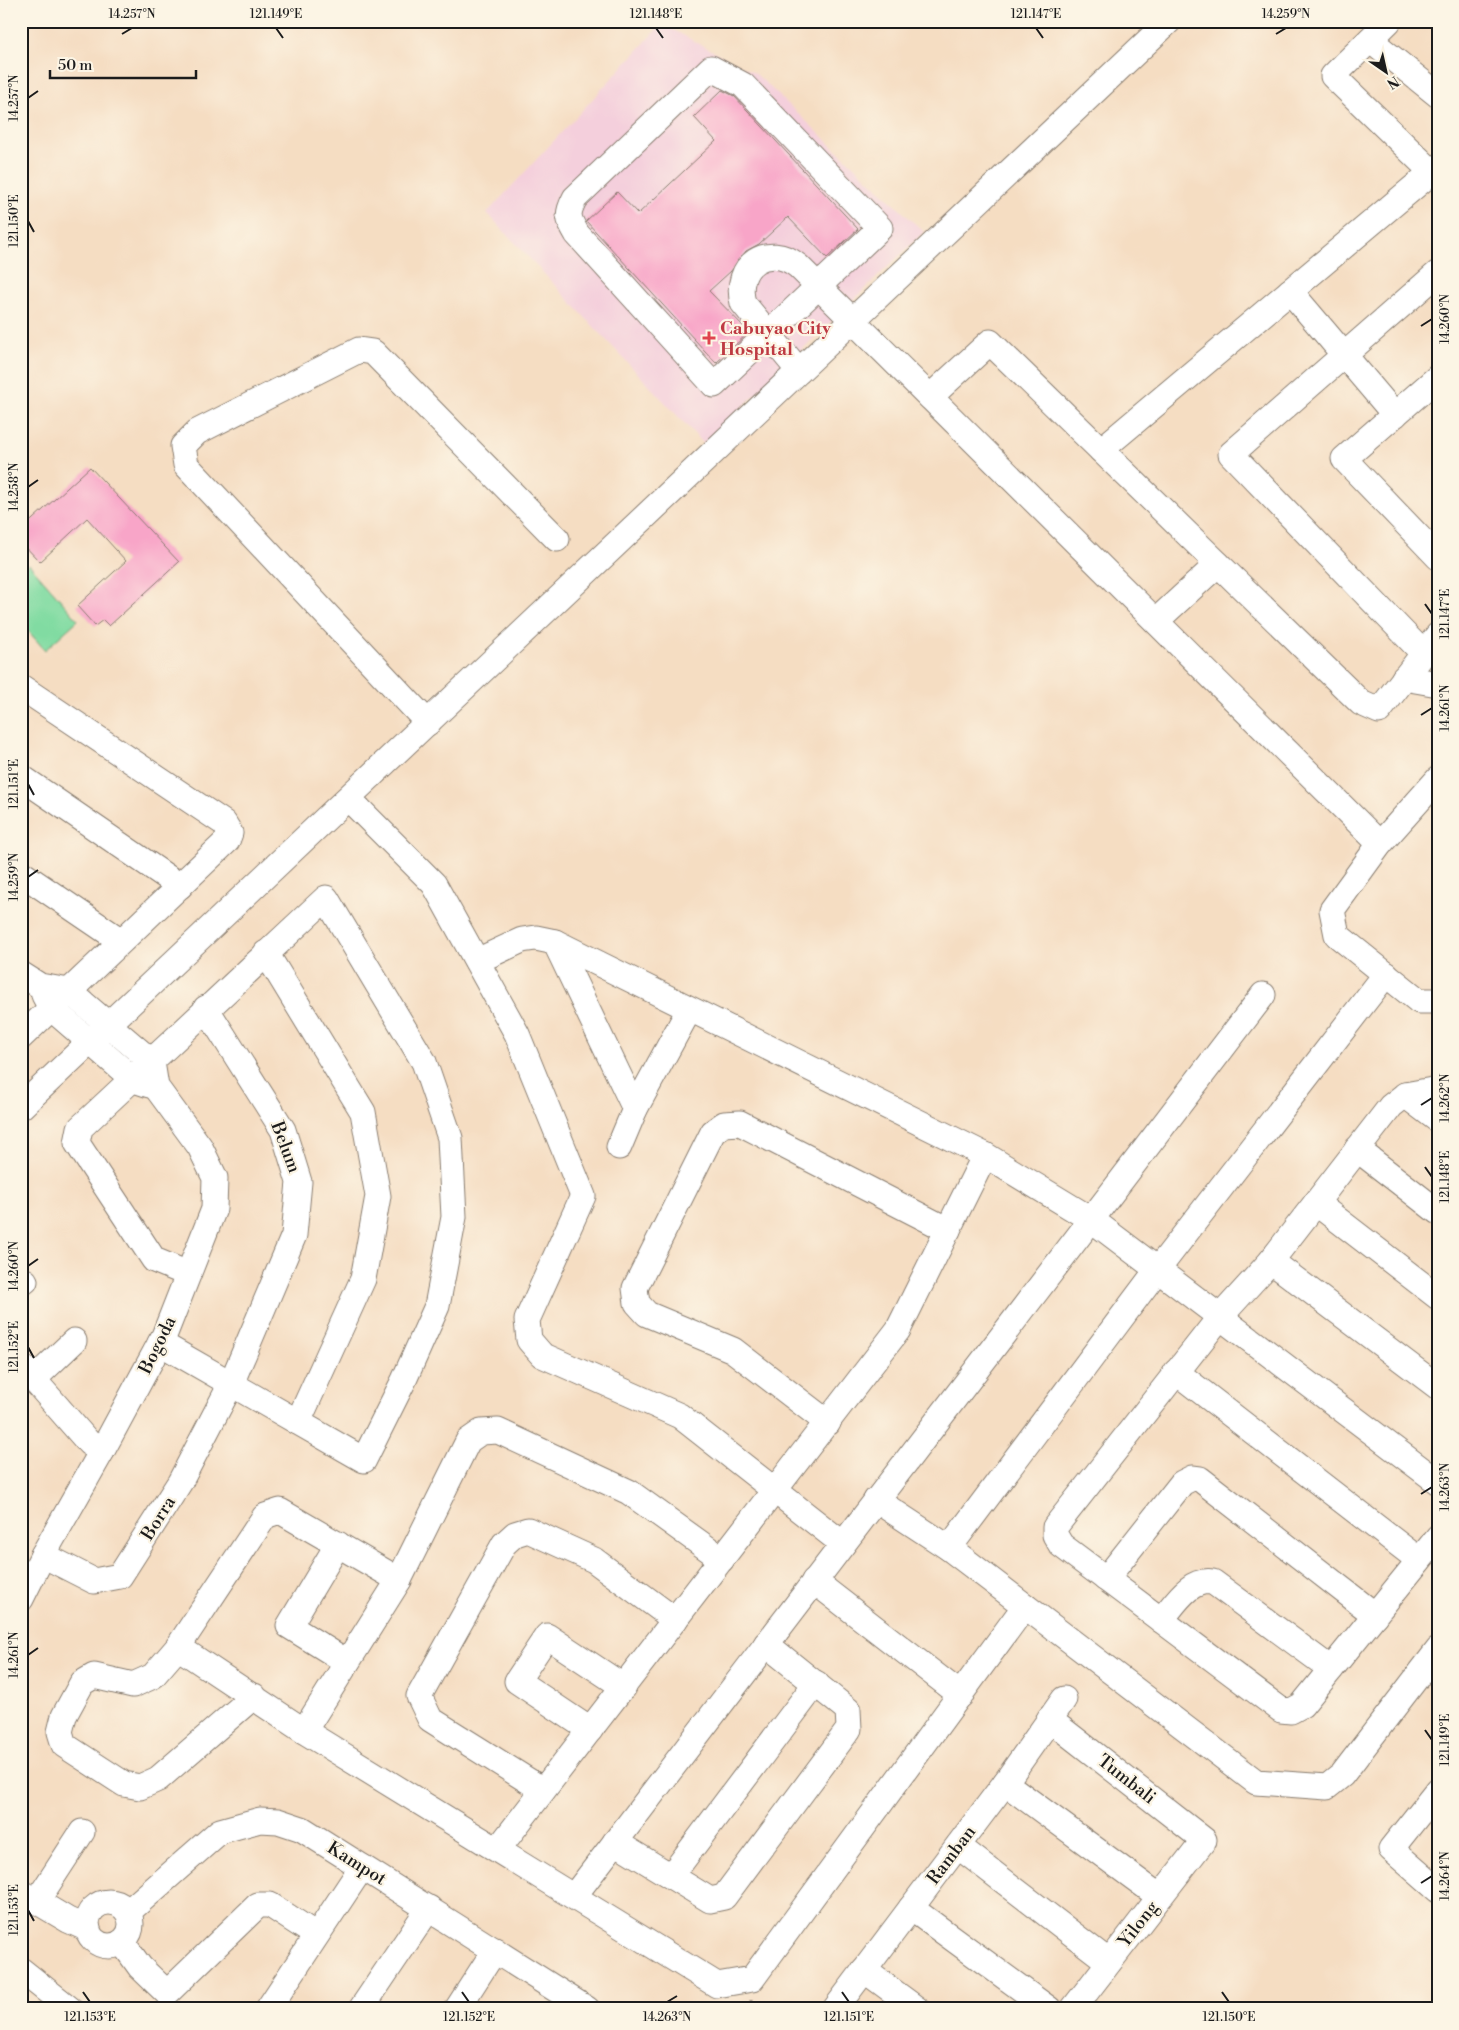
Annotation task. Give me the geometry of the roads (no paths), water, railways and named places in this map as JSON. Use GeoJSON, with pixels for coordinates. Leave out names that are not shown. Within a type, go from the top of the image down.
{"type":"FeatureCollection","features":[{"type":"Feature","properties":{"kind":"street"},"geometry":{"type":"LineString","coordinates":[[21,1107],[854,322],[1169,21]]}},
{"type":"Feature","properties":{"kind":"street"},"geometry":{"type":"LineString","coordinates":[[1101,450],[1435,169],[1333,76],[1389,21]]}},
{"type":"Feature","properties":{"kind":"street"},"geometry":{"type":"LineString","coordinates":[[1370,40],[1438,95]]}},
{"type":"Feature","properties":{"kind":"street"},"geometry":{"type":"LineString","coordinates":[[711,68],[743,85],[880,228],[768,334],[714,385],[577,234],[568,219],[570,208],[576,198],[711,68]]}},
{"type":"Feature","properties":{"kind":"street"},"geometry":{"type":"LineString","coordinates":[[799,372],[748,312],[740,292],[741,282],[751,264],[770,255],[780,256],[798,266],[819,286],[1380,844]]}},
{"type":"Feature","properties":{"kind":"street"},"geometry":{"type":"LineString","coordinates":[[930,397],[990,342],[1361,703],[1378,710],[1431,644],[1231,454],[1438,273]]}},
{"type":"Feature","properties":{"kind":"street"},"geometry":{"type":"LineString","coordinates":[[1290,291],[1395,415]]}},
{"type":"Feature","properties":{"kind":"street"},"geometry":{"type":"LineString","coordinates":[[428,723],[186,465],[183,446],[197,432],[351,354],[360,350],[373,352],[557,539]]}},
{"type":"Feature","properties":{"kind":"street"},"geometry":{"type":"LineString","coordinates":[[1438,377],[1344,459],[1438,557]]}},
{"type":"Feature","properties":{"kind":"street"},"geometry":{"type":"LineString","coordinates":[[1156,621],[1218,564]]}},
{"type":"Feature","properties":{"kind":"street"},"geometry":{"type":"LineString","coordinates":[[1404,678],[1438,684]]}},
{"type":"Feature","properties":{"kind":"street"},"geometry":{"type":"LineString","coordinates":[[21,687],[224,823],[230,834],[227,841],[21,1036]]}},
{"type":"Feature","properties":{"kind":"street"},"geometry":{"type":"LineString","coordinates":[[21,777],[180,886]]}},
{"type":"Feature","properties":{"kind":"street"},"geometry":{"type":"LineString","coordinates":[[1438,779],[1380,844],[1332,910],[1337,935],[1419,1001],[1438,1001]]}},
{"type":"Feature","properties":{"kind":"street"},"geometry":{"type":"LineString","coordinates":[[349,799],[434,884],[517,1034],[583,1196],[527,1320],[529,1340],[542,1355],[680,1416],[777,1490],[843,1544]]}},
{"type":"Feature","properties":{"kind":"street"},"geometry":{"type":"LineString","coordinates":[[21,873],[121,942]]}},
{"type":"Feature","properties":{"kind":"street"},"geometry":{"type":"LineString","coordinates":[[30,980],[69,990],[152,1062],[206,1008],[326,898],[424,1062],[450,1138],[454,1217],[436,1306],[404,1380],[364,1460],[160,1343]]}},
{"type":"Feature","properties":{"kind":"street"},"geometry":{"type":"LineString","coordinates":[[477,961],[522,940],[536,938],[555,942],[985,1155],[1092,1220],[1438,1482]]}},
{"type":"Feature","properties":{"kind":"street"},"geometry":{"type":"LineString","coordinates":[[555,942],[635,1110]]}},
{"type":"Feature","properties":{"kind":"street"},"geometry":{"type":"LineString","coordinates":[[266,953],[364,1112],[378,1196],[363,1279],[298,1422]]}},
{"type":"Feature","properties":{"kind":"street"},"geometry":{"type":"LineString","coordinates":[[949,1548],[1158,1269],[1386,974]]}},
{"type":"Feature","properties":{"kind":"street"},"geometry":{"type":"LineString","coordinates":[[30,980],[51,1008]]}},
{"type":"Feature","properties":{"kind":"street"},"geometry":{"type":"LineString","coordinates":[[574,1896],[1263,994]]}},
{"type":"Feature","properties":{"kind":"street","name":"Bogoda"},"geometry":{"type":"LineString","coordinates":[[21,1599],[43,1555],[160,1343],[214,1210],[215,1178],[200,1147],[145,1083],[89,1041],[51,1008]]}},
{"type":"Feature","properties":{"kind":"street","name":"Belum"},"geometry":{"type":"LineString","coordinates":[[206,1008],[283,1130],[299,1182],[294,1235],[231,1384]]}},
{"type":"Feature","properties":{"kind":"street"},"geometry":{"type":"LineString","coordinates":[[619,1147],[635,1110],[689,1010]]}},
{"type":"Feature","properties":{"kind":"street","name":"Bogoda"},"geometry":{"type":"LineString","coordinates":[[145,1083],[152,1062]]}},
{"type":"Feature","properties":{"kind":"street"},"geometry":{"type":"LineString","coordinates":[[145,1083],[80,1128],[77,1143],[154,1260],[188,1274]]}},
{"type":"Feature","properties":{"kind":"street"},"geometry":{"type":"LineString","coordinates":[[1438,1089],[1405,1095],[1391,1106],[1271,1261],[1220,1317],[1055,1526],[1055,1535],[1061,1545],[1282,1710],[1291,1711],[1302,1705],[1438,1537]]}},
{"type":"Feature","properties":{"kind":"street"},"geometry":{"type":"LineString","coordinates":[[1405,1095],[1438,1120]]}},
{"type":"Feature","properties":{"kind":"street"},"geometry":{"type":"LineString","coordinates":[[828,1423],[733,1350],[648,1314],[637,1303],[634,1288],[713,1132],[724,1124],[740,1123],[948,1230]]}},
{"type":"Feature","properties":{"kind":"street"},"geometry":{"type":"LineString","coordinates":[[1357,1149],[1438,1212]]}},
{"type":"Feature","properties":{"kind":"street"},"geometry":{"type":"LineString","coordinates":[[498,1849],[777,1490],[898,1330],[985,1155]]}},
{"type":"Feature","properties":{"kind":"street"},"geometry":{"type":"LineString","coordinates":[[1316,1203],[1438,1297]]}},
{"type":"Feature","properties":{"kind":"street"},"geometry":{"type":"LineString","coordinates":[[1271,1261],[1438,1387]]}},
{"type":"Feature","properties":{"kind":"street"},"geometry":{"type":"LineString","coordinates":[[74,1341],[27,1373],[89,1443],[102,1451]]}},
{"type":"Feature","properties":{"kind":"street"},"geometry":{"type":"LineString","coordinates":[[1176,1372],[1419,1560]]}},
{"type":"Feature","properties":{"kind":"street","name":"Borra"},"geometry":{"type":"LineString","coordinates":[[43,1555],[94,1581],[120,1576],[180,1482],[231,1384]]}},
{"type":"Feature","properties":{"kind":"street"},"geometry":{"type":"LineString","coordinates":[[304,1731],[399,1580],[468,1441],[481,1432],[498,1431],[629,1492],[722,1559]]}},
{"type":"Feature","properties":{"kind":"street"},"geometry":{"type":"LineString","coordinates":[[1106,1579],[1182,1483],[1192,1478],[1200,1479],[1375,1615]]}},
{"type":"Feature","properties":{"kind":"street"},"geometry":{"type":"LineString","coordinates":[[876,1500],[949,1548],[1256,1782],[1327,1787],[1342,1775],[1438,1650]]}},
{"type":"Feature","properties":{"kind":"street"},"geometry":{"type":"LineString","coordinates":[[254,1696],[158,1779],[140,1787],[124,1784],[64,1745],[60,1732],[64,1716],[82,1683],[94,1676],[133,1685],[153,1676],[178,1648],[265,1516],[280,1510],[399,1580]]}},
{"type":"Feature","properties":{"kind":"street"},"geometry":{"type":"LineString","coordinates":[[543,1790],[430,1719],[422,1706],[419,1696],[504,1544],[515,1534],[528,1530],[594,1560],[675,1620]]}},
{"type":"Feature","properties":{"kind":"street"},"geometry":{"type":"LineString","coordinates":[[338,1544],[289,1626],[347,1662]]}},
{"type":"Feature","properties":{"kind":"street"},"geometry":{"type":"LineString","coordinates":[[1161,1620],[1192,1586],[1203,1580],[1213,1582],[1331,1669]]}},
{"type":"Feature","properties":{"kind":"street"},"geometry":{"type":"LineString","coordinates":[[814,1581],[960,1695]]}},
{"type":"Feature","properties":{"kind":"street"},"geometry":{"type":"LineString","coordinates":[[178,1648],[254,1696],[304,1731],[717,1985],[752,1979],[1025,1606]]}},
{"type":"Feature","properties":{"kind":"street"},"geometry":{"type":"LineString","coordinates":[[590,1730],[517,1681],[547,1636],[624,1687]]}},
{"type":"Feature","properties":{"kind":"street"},"geometry":{"type":"LineString","coordinates":[[615,1842],[710,1900],[724,1897],[849,1729],[848,1710],[766,1644]]}},
{"type":"Feature","properties":{"kind":"street"},"geometry":{"type":"LineString","coordinates":[[671,1876],[816,1683]]}},
{"type":"Feature","properties":{"kind":"street","name":"Ramban"},"geometry":{"type":"LineString","coordinates":[[835,2009],[1005,1783],[1064,1699]]}},
{"type":"Feature","properties":{"kind":"street","name":"Tumbali"},"geometry":{"type":"LineString","coordinates":[[1049,1719],[1204,1840]]}},
{"type":"Feature","properties":{"kind":"street"},"geometry":{"type":"LineString","coordinates":[[1005,1783],[1160,1897]]}},
{"type":"Feature","properties":{"kind":"street"},"geometry":{"type":"LineString","coordinates":[[1436,1886],[1391,1849],[1438,1790]]}},
{"type":"Feature","properties":{"kind":"street","name":"Kampot"},"geometry":{"type":"LineString","coordinates":[[128,1912],[220,1831],[260,1820],[278,1821],[302,1829],[495,1950],[555,2000],[587,2009]]}},
{"type":"Feature","properties":{"kind":"street"},"geometry":{"type":"LineString","coordinates":[[82,1832],[29,1897],[68,1920],[88,1929]]}},
{"type":"Feature","properties":{"kind":"street","name":"Yilong"},"geometry":{"type":"LineString","coordinates":[[1073,2009],[1204,1840]]}},
{"type":"Feature","properties":{"kind":"street"},"geometry":{"type":"LineString","coordinates":[[958,1846],[1109,1962]]}},
{"type":"Feature","properties":{"kind":"street"},"geometry":{"type":"LineString","coordinates":[[268,2009],[362,1867]]}},
{"type":"Feature","properties":{"kind":"street"},"geometry":{"type":"LineString","coordinates":[[105,1902],[122,1905],[128,1912],[132,1922],[129,1934],[122,1942],[105,1946],[91,1937],[88,1929],[90,1912],[105,1902]]}},
{"type":"Feature","properties":{"kind":"street"},"geometry":{"type":"LineString","coordinates":[[122,1942],[140,1967],[175,2001],[258,1905],[270,1905],[316,1935]]}},
{"type":"Feature","properties":{"kind":"street"},"geometry":{"type":"LineString","coordinates":[[362,2009],[429,1908]]}},
{"type":"Feature","properties":{"kind":"street"},"geometry":{"type":"LineString","coordinates":[[911,1908],[1049,2009]]}},
{"type":"Feature","properties":{"kind":"street"},"geometry":{"type":"LineString","coordinates":[[457,2009],[495,1950]]}},
{"type":"Feature","properties":{"kind":"street"},"geometry":{"type":"LineString","coordinates":[[21,1970],[70,2009]]}},
{"type":"Feature","properties":{"kind":"street"},"geometry":{"type":"LineString","coordinates":[[864,1970],[917,2009]]}},
{"type":"Feature","properties":{"kind":"place","name":"Cabuyao City Hospital"},"geometry":{"type":"Point","coordinates":[709,338]}}]}
